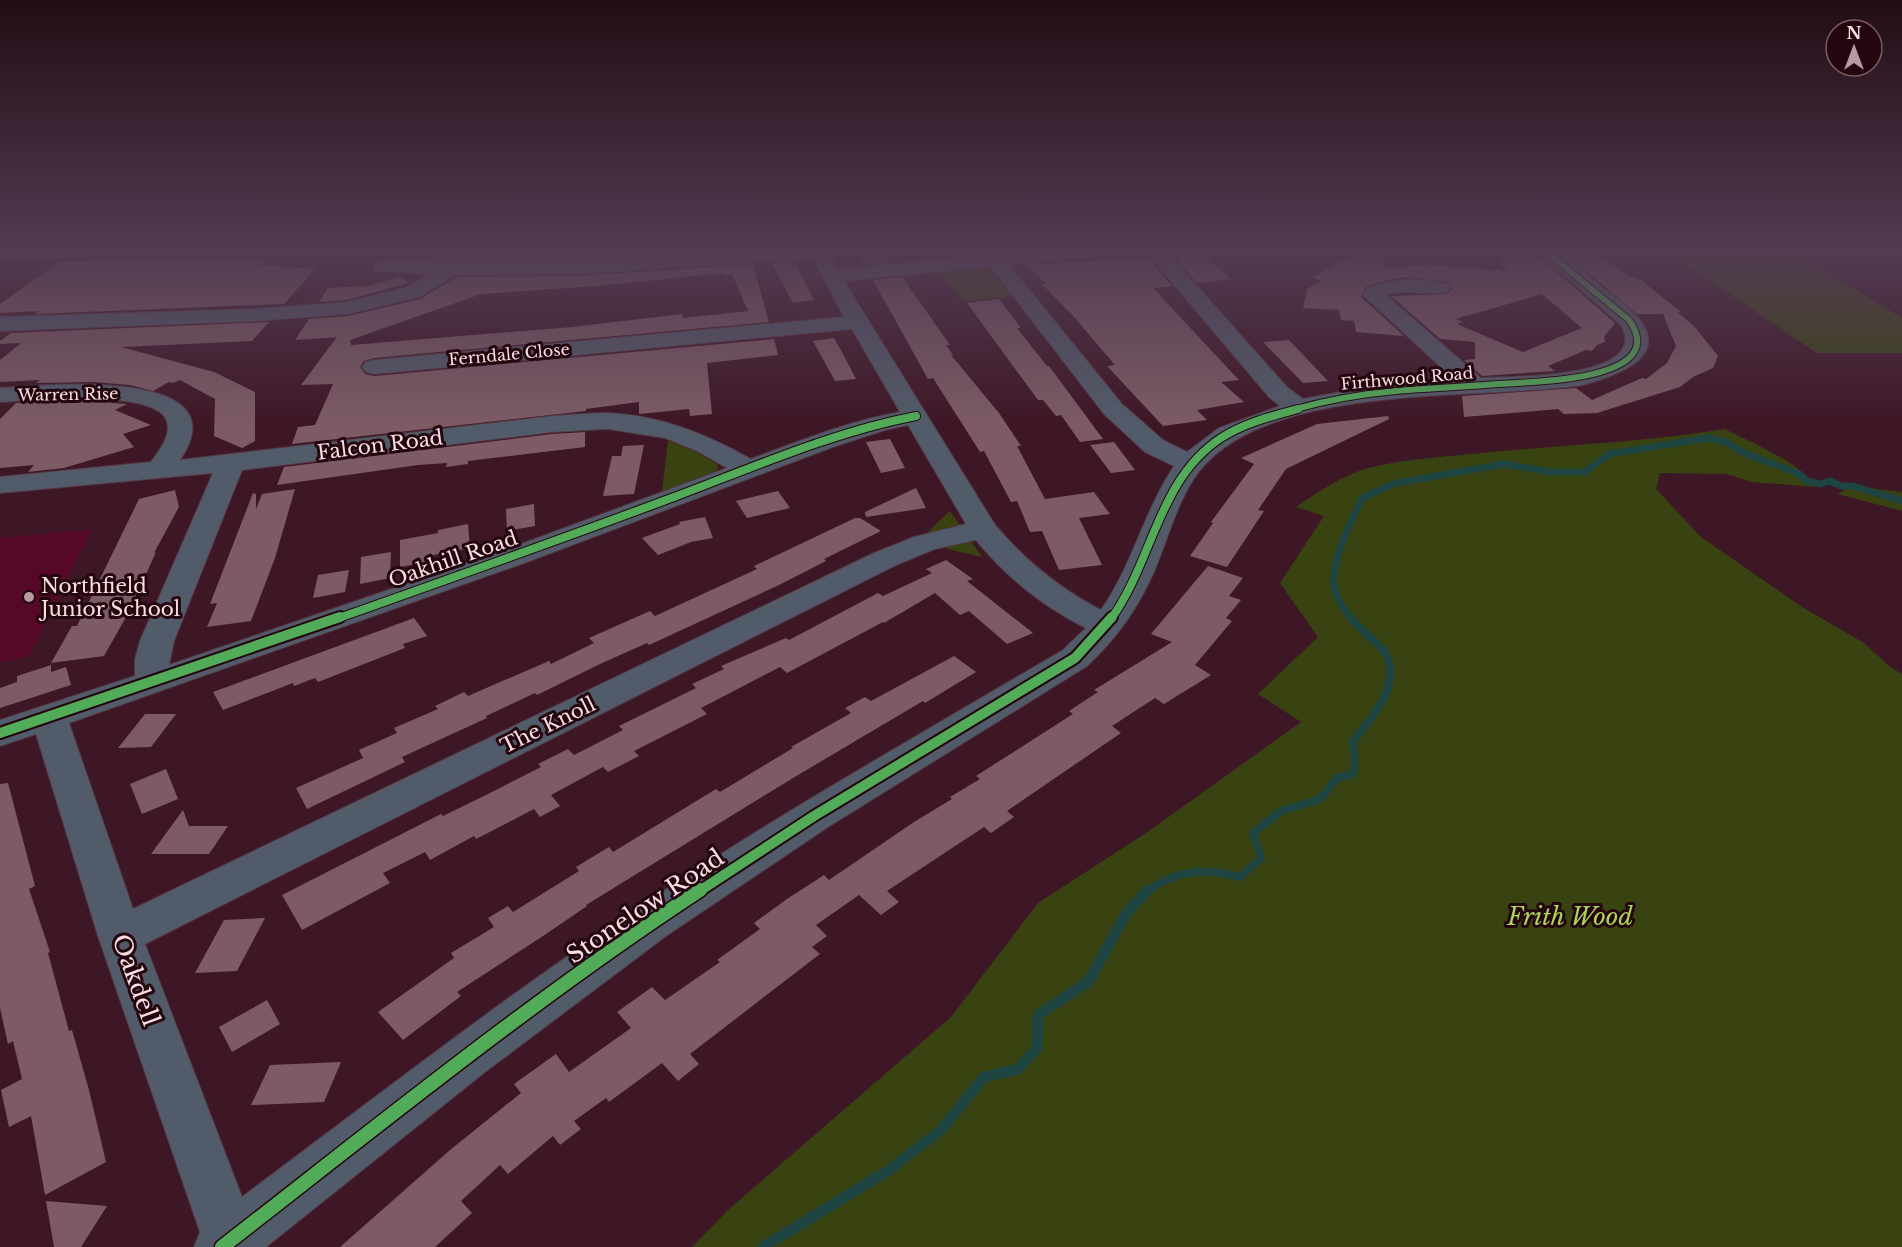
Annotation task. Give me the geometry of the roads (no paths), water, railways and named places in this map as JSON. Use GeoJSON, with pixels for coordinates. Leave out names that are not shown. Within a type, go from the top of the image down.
{"type":"FeatureCollection","features":[{"type":"Feature","properties":{"kind":"street"},"geometry":{"type":"LineString","coordinates":[[0,324],[254,315],[350,307]]}},
{"type":"Feature","properties":{"kind":"street"},"geometry":{"type":"LineString","coordinates":[[849,307],[983,529],[1002,553],[1042,591],[1068,608],[1108,626]]}},
{"type":"Feature","properties":{"kind":"street"},"geometry":{"type":"LineString","coordinates":[[1033,307],[1120,417],[1154,446],[1191,464]]}},
{"type":"Feature","properties":{"kind":"street"},"geometry":{"type":"LineString","coordinates":[[1204,307],[1278,392],[1298,408]]}},
{"type":"Feature","properties":{"kind":"street"},"geometry":{"type":"LineString","coordinates":[[1387,307],[1476,386]]}},
{"type":"Feature","properties":{"kind":"street","name":"Firthwood Road"},"geometry":{"type":"LineString","coordinates":[[1108,626],[1132,586],[1173,486],[1191,464],[1221,437],[1298,408],[1355,396],[1558,380],[1600,372],[1627,360],[1638,345],[1639,336],[1634,326],[1614,307]]}},
{"type":"Feature","properties":{"kind":"street","name":"Ferndale Close"},"geometry":{"type":"LineString","coordinates":[[374,367],[858,322]]}},
{"type":"Feature","properties":{"kind":"street","name":"Warren Rise"},"geometry":{"type":"LineString","coordinates":[[0,395],[110,391],[158,402],[172,410],[179,419],[181,430],[176,445],[159,471]]}},
{"type":"Feature","properties":{"kind":"street","name":"Oakhill Road"},"geometry":{"type":"LineString","coordinates":[[0,733],[152,683],[516,556],[851,431],[916,416]]}},
{"type":"Feature","properties":{"kind":"street","name":"Falcon Road"},"geometry":{"type":"LineString","coordinates":[[0,485],[159,471],[513,428],[608,421],[653,426],[674,432],[706,445],[751,470]]}},
{"type":"Feature","properties":{"kind":"street"},"geometry":{"type":"LineString","coordinates":[[152,683],[152,659],[157,641],[231,463]]}},
{"type":"Feature","properties":{"kind":"street","name":"The Knoll"},"geometry":{"type":"LineString","coordinates":[[120,936],[885,559],[925,543],[983,529]]}},
{"type":"Feature","properties":{"kind":"street","name":"Stonelow Road"},"geometry":{"type":"LineString","coordinates":[[227,1243],[468,1056],[650,923],[814,816],[1076,658],[1108,626]]}},
{"type":"Feature","properties":{"kind":"street","name":"Oakdell"},"geometry":{"type":"LineString","coordinates":[[49,717],[120,936],[227,1243]]}},
{"type":"Feature","properties":{"kind":"waterway"},"geometry":{"type":"LineString","coordinates":[[1351,619],[1338,599],[1334,586],[1338,553],[1362,498],[1396,483],[1504,464],[1551,472],[1585,472],[1609,454],[1708,438],[1726,442],[1742,452],[1799,474],[1807,481],[1820,484],[1830,481],[1841,486],[1853,486],[1902,501]]}},
{"type":"Feature","properties":{"kind":"waterway"},"geometry":{"type":"LineString","coordinates":[[1146,892],[1169,879],[1192,872],[1215,872],[1240,877],[1261,858],[1253,833],[1281,811],[1320,799],[1337,778],[1353,774],[1355,761],[1353,741],[1382,701],[1390,678],[1390,666],[1384,651],[1350,617]]}},
{"type":"Feature","properties":{"kind":"waterway"},"geometry":{"type":"LineString","coordinates":[[763,1247],[889,1170],[941,1130],[984,1077],[1018,1069],[1037,1048],[1038,1015],[1088,982],[1127,912],[1146,892]]}},
{"type":"Feature","properties":{"kind":"place","name":"Northfield Junior School"},"geometry":{"type":"Point","coordinates":[29,597]}},
{"type":"Feature","properties":{"kind":"park label","name":"Frith Wood"},"geometry":{"type":"Point","coordinates":[1570,916]}}]}
